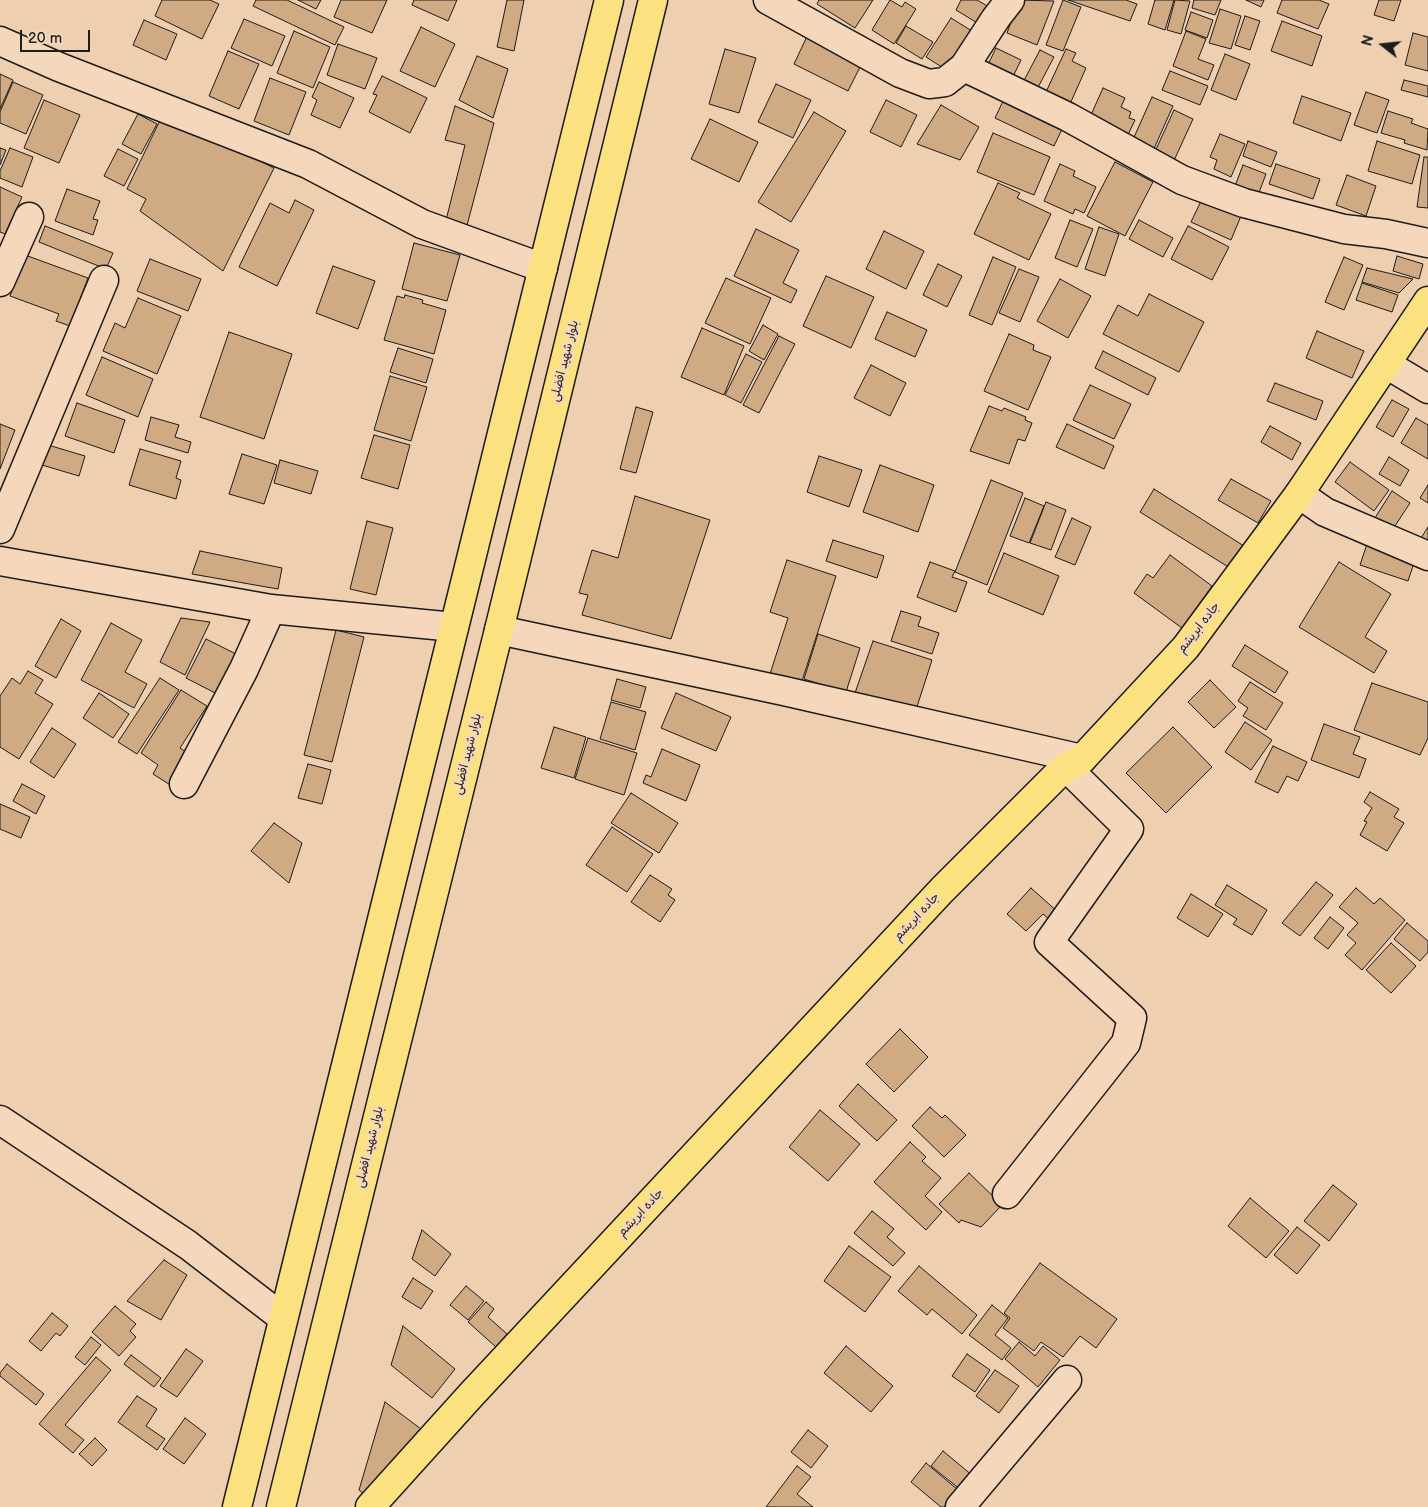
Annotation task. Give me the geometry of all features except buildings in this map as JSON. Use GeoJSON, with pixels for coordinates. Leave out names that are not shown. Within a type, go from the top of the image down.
{"type":"FeatureCollection","features":[{"type":"Feature","properties":{"kind":"main road","name":"بلوار شهید افضلی"},"geometry":{"type":"LineString","coordinates":[[281,1507],[653,0]]}},
{"type":"Feature","properties":{"kind":"main road"},"geometry":{"type":"LineString","coordinates":[[237,1507],[543,268],[607,1]]}},
{"type":"Feature","properties":{"kind":"main road","name":"جاده ابریشم"},"geometry":{"type":"LineString","coordinates":[[370,1507],[471,1394],[942,890],[1074,763],[1186,647],[1300,494],[1428,301]]}},
{"type":"Feature","properties":{"kind":"main road"},"geometry":{"type":"LineString","coordinates":[[410,804],[449,827]]}},
{"type":"Feature","properties":{"kind":"street"},"geometry":{"type":"LineString","coordinates":[[768,0],[900,73],[929,84],[945,82],[964,67],[1010,0]]}},
{"type":"Feature","properties":{"kind":"street"},"geometry":{"type":"LineString","coordinates":[[0,41],[59,67],[308,164],[422,224],[543,268]]}},
{"type":"Feature","properties":{"kind":"street"},"geometry":{"type":"LineString","coordinates":[[964,67],[1068,117],[1182,180],[1244,203],[1335,226],[1428,243]]}},
{"type":"Feature","properties":{"kind":"street"},"geometry":{"type":"LineString","coordinates":[[0,282],[30,217]]}},
{"type":"Feature","properties":{"kind":"street"},"geometry":{"type":"LineString","coordinates":[[0,529],[104,280]]}},
{"type":"Feature","properties":{"kind":"street"},"geometry":{"type":"LineString","coordinates":[[1386,364],[1428,389]]}},
{"type":"Feature","properties":{"kind":"street"},"geometry":{"type":"LineString","coordinates":[[1300,494],[1325,512],[1428,556]]}},
{"type":"Feature","properties":{"kind":"street"},"geometry":{"type":"LineString","coordinates":[[0,561],[270,609],[454,627]]}},
{"type":"Feature","properties":{"kind":"street"},"geometry":{"type":"LineString","coordinates":[[184,784],[244,669],[270,609]]}},
{"type":"Feature","properties":{"kind":"street"},"geometry":{"type":"LineString","coordinates":[[499,630],[784,690],[1074,763],[1129,829],[1049,942],[1132,1018],[1126,1043],[1008,1194]]}},
{"type":"Feature","properties":{"kind":"street"},"geometry":{"type":"LineString","coordinates":[[0,1120],[188,1245],[283,1318]]}},
{"type":"Feature","properties":{"kind":"street"},"geometry":{"type":"LineString","coordinates":[[960,1507],[1067,1380]]}}]}
